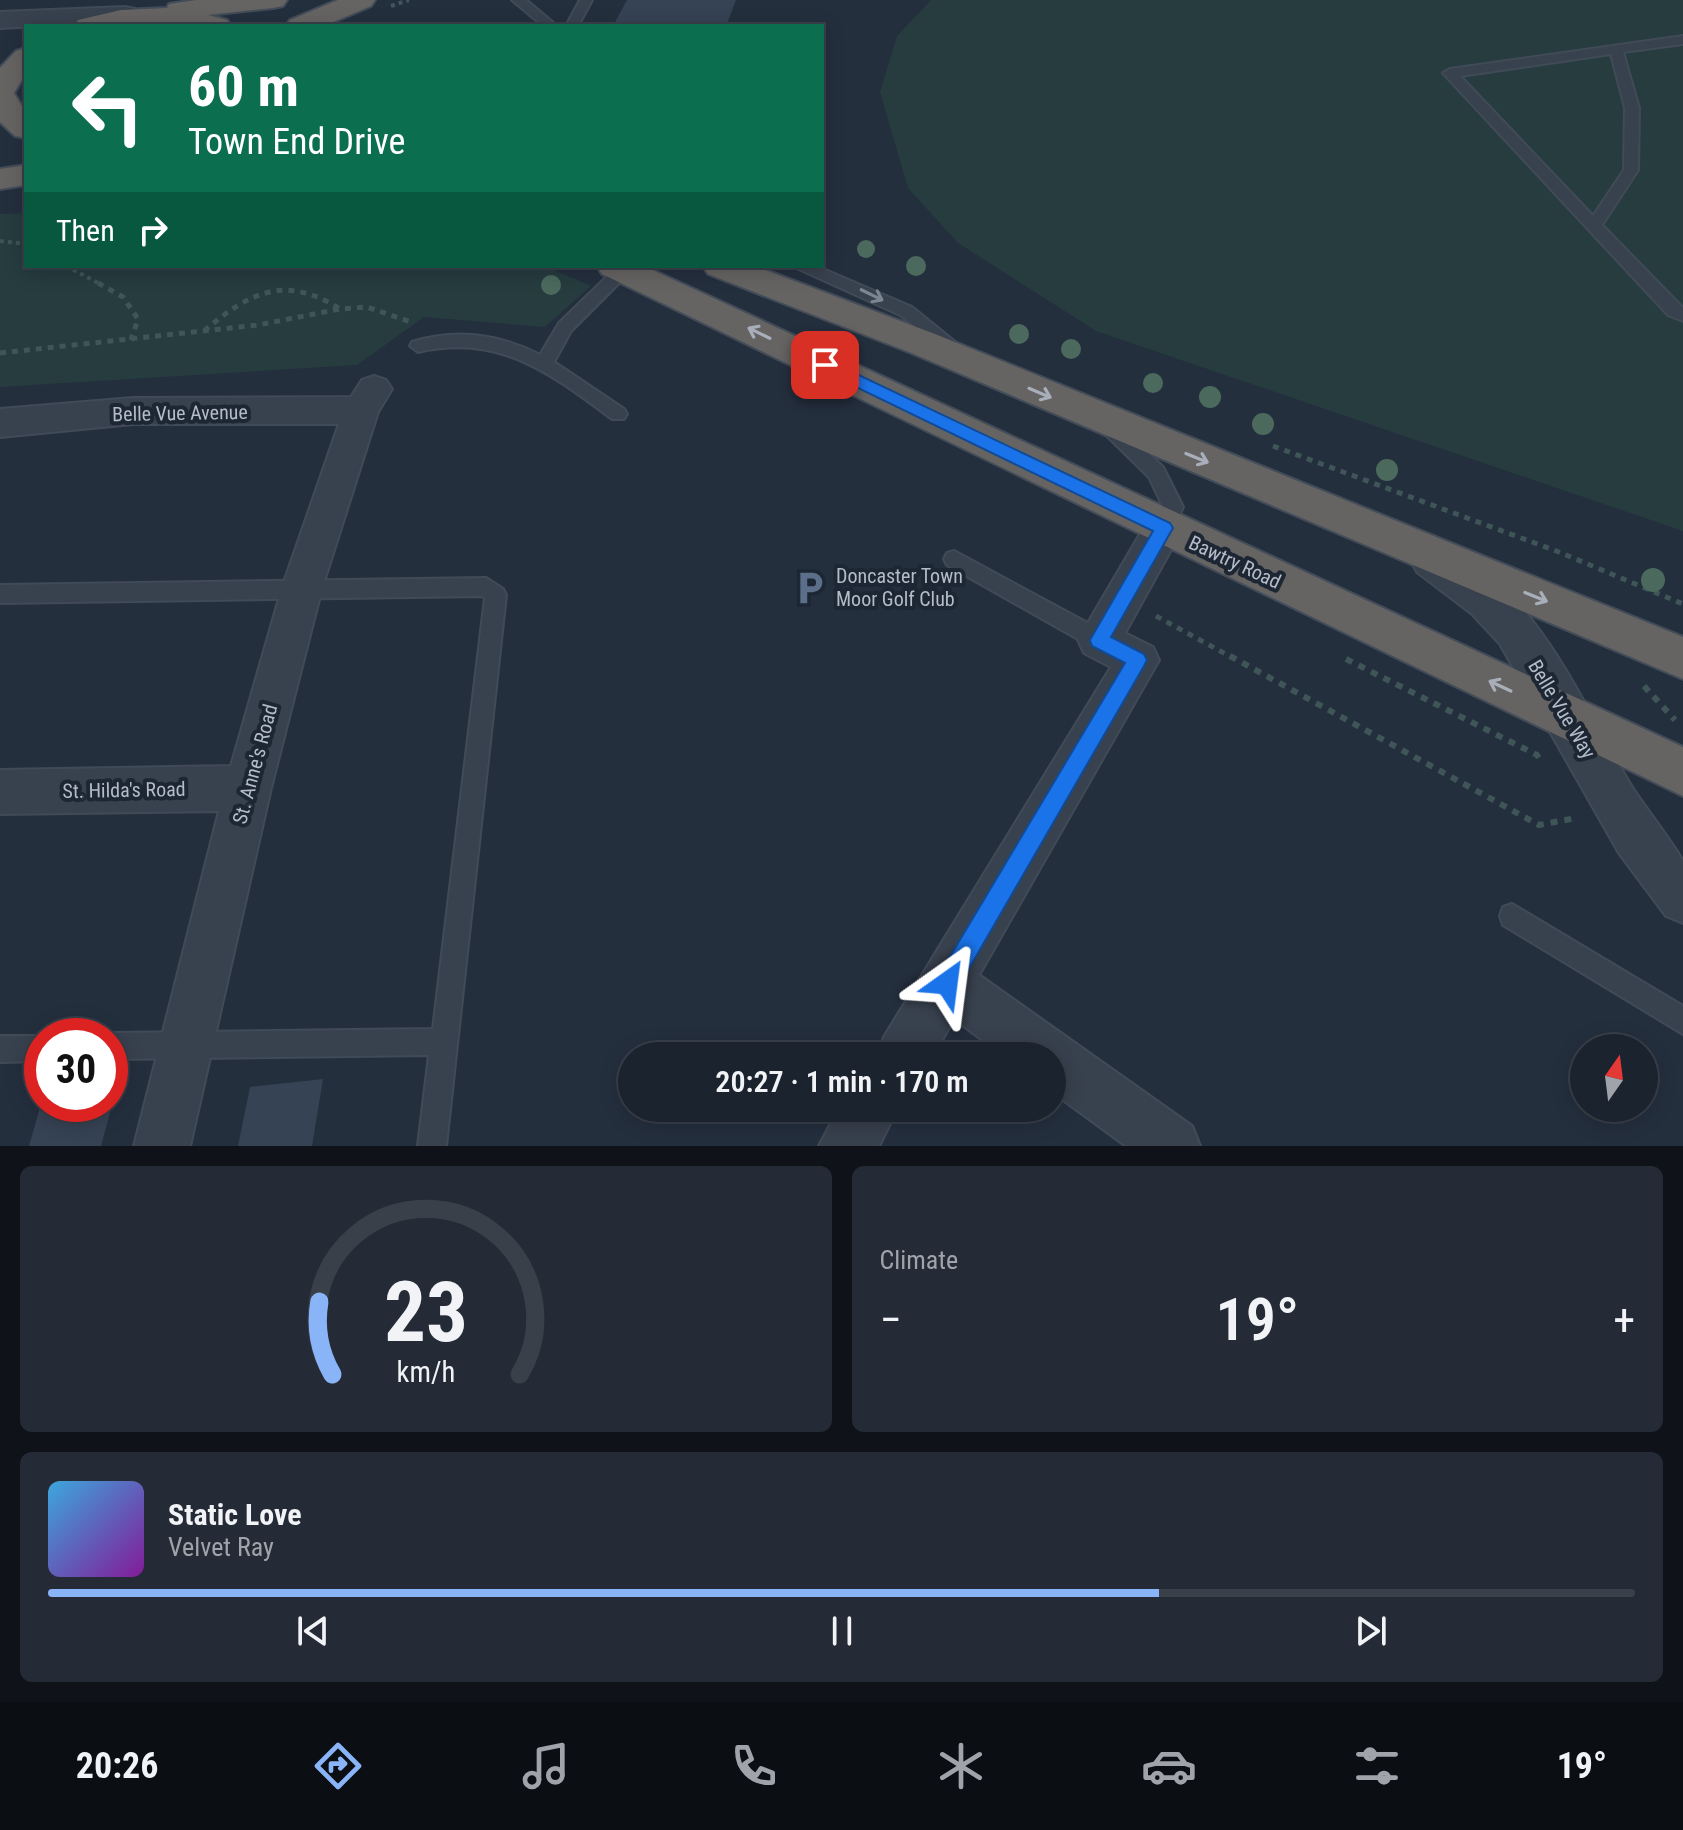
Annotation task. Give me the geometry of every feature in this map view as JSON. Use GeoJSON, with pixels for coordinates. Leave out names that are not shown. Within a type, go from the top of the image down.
{"type":"FeatureCollection","features":[{"type":"Feature","properties":{"kind":"highway"},"geometry":{"type":"LineString","coordinates":[[96,24],[135,14],[273,0]]}},
{"type":"Feature","properties":{"kind":"highway"},"geometry":{"type":"LineString","coordinates":[[305,24],[361,0]]}},
{"type":"Feature","properties":{"kind":"highway"},"geometry":{"type":"LineString","coordinates":[[135,14],[190,18],[210,24]]}},
{"type":"Feature","properties":{"kind":"highway"},"geometry":{"type":"LineString","coordinates":[[24,59],[0,89],[12,117],[24,127]]}},
{"type":"Feature","properties":{"kind":"highway"},"geometry":{"type":"LineString","coordinates":[[0,179],[24,175]]}},
{"type":"Feature","properties":{"kind":"highway"},"geometry":{"type":"LineString","coordinates":[[0,190],[24,188]]}},
{"type":"Feature","properties":{"kind":"highway","name":"Bawtry Road"},"geometry":{"type":"LineString","coordinates":[[619,268],[1683,772]]}},
{"type":"Feature","properties":{"kind":"highway"},"geometry":{"type":"LineString","coordinates":[[726,268],[803,295],[1683,658]]}},
{"type":"Feature","properties":{"kind":"street"},"geometry":{"type":"LineString","coordinates":[[0,20],[135,14]]}},
{"type":"Feature","properties":{"kind":"street","name":"Belle Vue Avenue"},"geometry":{"type":"LineString","coordinates":[[0,423],[133,411],[368,400]]}},
{"type":"Feature","properties":{"kind":"street","name":"St. Anne's Road"},"geometry":{"type":"LineString","coordinates":[[162,1146],[248,788],[302,588],[368,400]]}},
{"type":"Feature","properties":{"kind":"street"},"geometry":{"type":"LineString","coordinates":[[911,1042],[1138,660],[1099,640],[1164,528]]}},
{"type":"Feature","properties":{"kind":"street","name":"Belle Vue Way"},"geometry":{"type":"LineString","coordinates":[[1412,546],[1472,589],[1513,628],[1570,719],[1622,811],[1666,880],[1683,899]]}},
{"type":"Feature","properties":{"kind":"street","name":"St. Hilda's Road"},"geometry":{"type":"LineString","coordinates":[[0,792],[248,788]]}},
{"type":"Feature","properties":{"kind":"street"},"geometry":{"type":"LineString","coordinates":[[947,983],[1028,1042]]}},
{"type":"Feature","properties":{"kind":"street"},"geometry":{"type":"LineString","coordinates":[[1066,1070],[1172,1146]]}},
{"type":"Feature","properties":{"kind":"street"},"geometry":{"type":"LineString","coordinates":[[847,1146],[862,1122]]}},
{"type":"Feature","properties":{"kind":"lane"},"geometry":{"type":"LineString","coordinates":[[518,0],[548,24]]}},
{"type":"Feature","properties":{"kind":"lane"},"geometry":{"type":"LineString","coordinates":[[573,24],[586,0]]}},
{"type":"Feature","properties":{"kind":"lane"},"geometry":{"type":"LineString","coordinates":[[1683,40],[1450,73],[1674,311],[1683,315]]}},
{"type":"Feature","properties":{"kind":"lane"},"geometry":{"type":"LineString","coordinates":[[1594,226],[1631,170],[1632,108],[1616,49]]}},
{"type":"Feature","properties":{"kind":"lane"},"geometry":{"type":"LineString","coordinates":[[545,362],[565,327],[619,268]]}},
{"type":"Feature","properties":{"kind":"lane"},"geometry":{"type":"LineString","coordinates":[[805,268],[852,285],[906,311],[981,368]]}},
{"type":"Feature","properties":{"kind":"lane"},"geometry":{"type":"LineString","coordinates":[[425,344],[454,337],[485,342],[545,362],[618,414]]}},
{"type":"Feature","properties":{"kind":"lane"},"geometry":{"type":"LineString","coordinates":[[1099,418],[1156,472],[1173,507],[1164,528]]}},
{"type":"Feature","properties":{"kind":"lane"},"geometry":{"type":"LineString","coordinates":[[954,559],[1099,640]]}},
{"type":"Feature","properties":{"kind":"lane"},"geometry":{"type":"LineString","coordinates":[[0,594],[486,587],[496,595],[432,1146]]}},
{"type":"Feature","properties":{"kind":"lane"},"geometry":{"type":"LineString","coordinates":[[1512,916],[1683,1021]]}},
{"type":"Feature","properties":{"kind":"lane"},"geometry":{"type":"LineString","coordinates":[[128,1046],[445,1042]]}},
{"type":"Feature","properties":{"kind":"lane"},"geometry":{"type":"LineString","coordinates":[[0,1049],[24,1048]]}},
{"type":"Feature","properties":{"kind":"path"},"geometry":{"type":"LineString","coordinates":[[0,241],[24,244]]}},
{"type":"Feature","properties":{"kind":"path"},"geometry":{"type":"LineString","coordinates":[[70,268],[123,297],[138,319],[131,340]]}},
{"type":"Feature","properties":{"kind":"path"},"geometry":{"type":"LineString","coordinates":[[204,332],[232,306],[273,289],[312,292],[340,309]]}},
{"type":"Feature","properties":{"kind":"path"},"geometry":{"type":"LineString","coordinates":[[0,353],[204,332],[367,307],[410,320],[425,344]]}},
{"type":"Feature","properties":{"kind":"path"},"geometry":{"type":"LineString","coordinates":[[1259,441],[1559,552],[1683,604]]}},
{"type":"Feature","properties":{"kind":"path"},"geometry":{"type":"LineString","coordinates":[[1124,598],[1539,825]]}},
{"type":"Feature","properties":{"kind":"path"},"geometry":{"type":"LineString","coordinates":[[1338,655],[1493,730],[1537,755],[1545,768]]}},
{"type":"Feature","properties":{"kind":"path"},"geometry":{"type":"LineString","coordinates":[[1572,804],[1581,817]]}},
{"type":"Feature","properties":{"kind":"green space"},"geometry":{"type":"Polygon","coordinates":[[[931,0],[1683,0],[1683,531],[1096,331],[958,243],[908,188],[880,92],[897,36],[931,0]]]}},
{"type":"Feature","properties":{"kind":"green space"},"geometry":{"type":"Polygon","coordinates":[[[24,213],[24,268],[550,268],[591,286],[545,327],[424,317],[357,365],[0,387],[0,214],[24,213]]]}},
{"type":"Feature","properties":{"kind":"building"},"geometry":{"type":"Polygon","coordinates":[[[627,0],[736,0],[727,24],[614,24],[627,0]]]}},
{"type":"Feature","properties":{"kind":"building"},"geometry":{"type":"Polygon","coordinates":[[[323,1079],[312,1146],[238,1146],[250,1087],[323,1079]]]}},
{"type":"Feature","properties":{"kind":"building"},"geometry":{"type":"Polygon","coordinates":[[[36,1122],[107,1122],[101,1146],[29,1146],[36,1122]]]}},
{"type":"Feature","properties":{"kind":"place","name":"Doncaster Town Moor Golf Club"},"geometry":{"type":"Point","coordinates":[810,588]}},
{"type":"Feature","properties":{"kind":"route"},"geometry":{"type":"LineString","coordinates":[[825,365],[1164,528],[1099,640],[1138,660],[947,983]]}}]}
